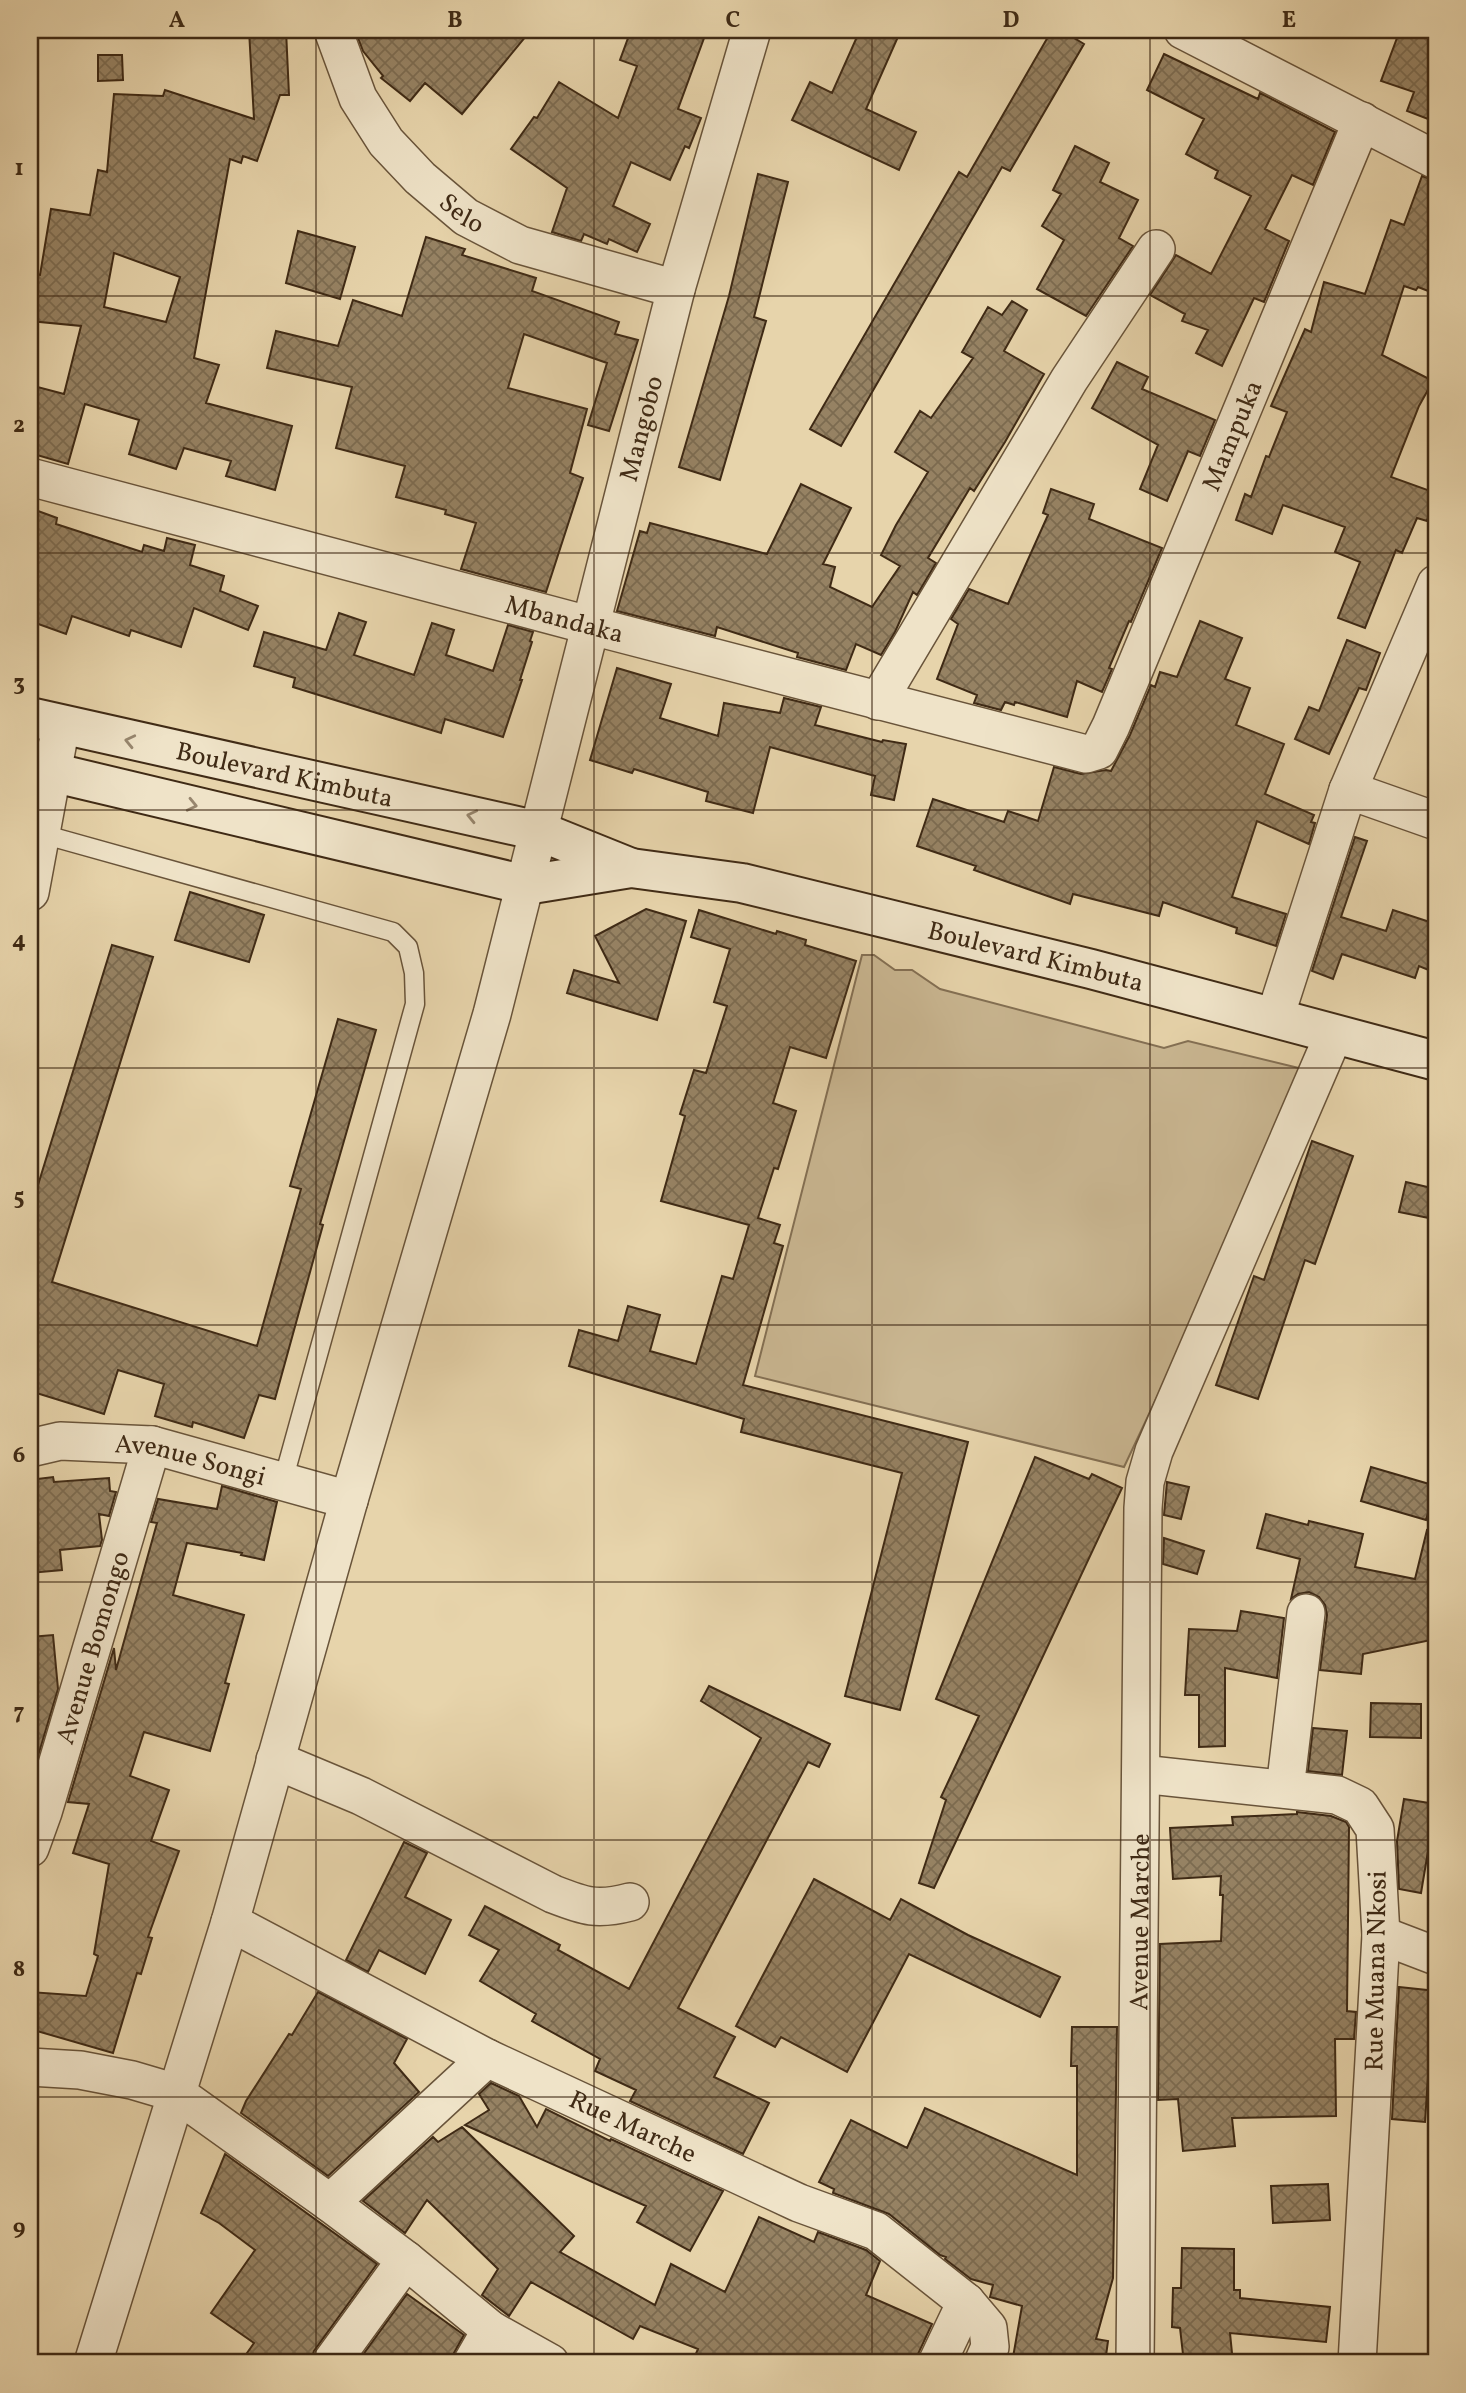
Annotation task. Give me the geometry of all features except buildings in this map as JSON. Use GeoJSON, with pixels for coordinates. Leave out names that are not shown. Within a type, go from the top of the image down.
{"type":"FeatureCollection","features":[{"type":"Feature","properties":{"kind":"street","name":"Selo"},"geometry":{"type":"LineString","coordinates":[[333,30],[358,98],[386,142],[420,178],[466,216],[520,245],[676,289]]}},
{"type":"Feature","properties":{"kind":"street","name":"Mangobo"},"geometry":{"type":"LineString","coordinates":[[93,2363],[230,1922],[349,1500],[492,1014],[676,289],[752,30]]}},
{"type":"Feature","properties":{"kind":"street"},"geometry":{"type":"LineString","coordinates":[[1183,30],[1436,160]]}},
{"type":"Feature","properties":{"kind":"street","name":"Mampuka"},"geometry":{"type":"LineString","coordinates":[[1098,750],[1111,726],[1362,121]]}},
{"type":"Feature","properties":{"kind":"street"},"geometry":{"type":"LineString","coordinates":[[878,701],[1069,380],[1156,249]]}},
{"type":"Feature","properties":{"kind":"street","name":"Mbandaka"},"geometry":{"type":"LineString","coordinates":[[30,477],[878,701],[1086,754],[1098,750]]}},
{"type":"Feature","properties":{"kind":"street"},"geometry":{"type":"LineString","coordinates":[[1275,1017],[1348,790],[1436,584]]}},
{"type":"Feature","properties":{"kind":"street"},"geometry":{"type":"LineString","coordinates":[[30,892],[45,721]]}},
{"type":"Feature","properties":{"kind":"street","name":"Boulevard Kimbuta"},"geometry":{"type":"LineString","coordinates":[[45,721],[539,831],[631,868],[742,883],[1091,969],[1436,1061]]}},
{"type":"Feature","properties":{"kind":"street","name":"Boulevard Kimbuta"},"geometry":{"type":"LineString","coordinates":[[41,770],[526,885]]}},
{"type":"Feature","properties":{"kind":"street"},"geometry":{"type":"LineString","coordinates":[[1348,790],[1436,821]]}},
{"type":"Feature","properties":{"kind":"street"},"geometry":{"type":"LineString","coordinates":[[526,885],[631,868]]}},
{"type":"Feature","properties":{"kind":"street","name":"Avenue Marche"},"geometry":{"type":"LineString","coordinates":[[1135,2363],[1143,1508],[1146,1482],[1154,1451],[1334,1034]]}},
{"type":"Feature","properties":{"kind":"street","name":"Avenue Songi"},"geometry":{"type":"LineString","coordinates":[[30,1448],[60,1441],[152,1445],[349,1500]]}},
{"type":"Feature","properties":{"kind":"street","name":"Avenue Bomongo"},"geometry":{"type":"LineString","coordinates":[[30,1848],[36,1812],[152,1445]]}},
{"type":"Feature","properties":{"kind":"street"},"geometry":{"type":"LineString","coordinates":[[1284,1789],[1307,1613]]}},
{"type":"Feature","properties":{"kind":"street"},"geometry":{"type":"LineString","coordinates":[[275,1760],[361,1796],[553,1895],[606,1909],[630,1902]]}},
{"type":"Feature","properties":{"kind":"street","name":"Rue Muana Nkosi"},"geometry":{"type":"LineString","coordinates":[[1141,1774],[1336,1795],[1360,1806],[1376,1829],[1381,1935],[1357,2363]]}},
{"type":"Feature","properties":{"kind":"street","name":"Rue Marche"},"geometry":{"type":"LineString","coordinates":[[230,1922],[487,2058],[799,2203],[876,2231],[966,2302],[988,2328],[990,2347],[983,2363]]}},
{"type":"Feature","properties":{"kind":"street"},"geometry":{"type":"LineString","coordinates":[[1381,1935],[1436,1956]]}},
{"type":"Feature","properties":{"kind":"street"},"geometry":{"type":"LineString","coordinates":[[330,2203],[487,2058]]}},
{"type":"Feature","properties":{"kind":"street"},"geometry":{"type":"LineString","coordinates":[[30,2067],[80,2070],[132,2080],[176,2093],[330,2203],[491,2330],[550,2363]]}},
{"type":"Feature","properties":{"kind":"street"},"geometry":{"type":"LineString","coordinates":[[331,2363],[405,2260]]}},
{"type":"Feature","properties":{"kind":"street"},"geometry":{"type":"LineString","coordinates":[[937,2363],[966,2302]]}},
{"type":"Feature","properties":{"kind":"street"},"geometry":{"type":"LineString","coordinates":[[472,2363],[491,2330]]}},
{"type":"Feature","properties":{"kind":"lane"},"geometry":{"type":"LineString","coordinates":[[36,832],[393,932],[408,947],[414,973],[415,1004],[283,1481]]}},
{"type":"Feature","properties":{"kind":"shaded area"},"geometry":{"type":"Polygon","coordinates":[[[862,955],[874,955],[895,970],[912,970],[940,989],[1164,1048],[1188,1041],[1311,1071],[1124,1467],[755,1376],[862,955]]]}}]}
